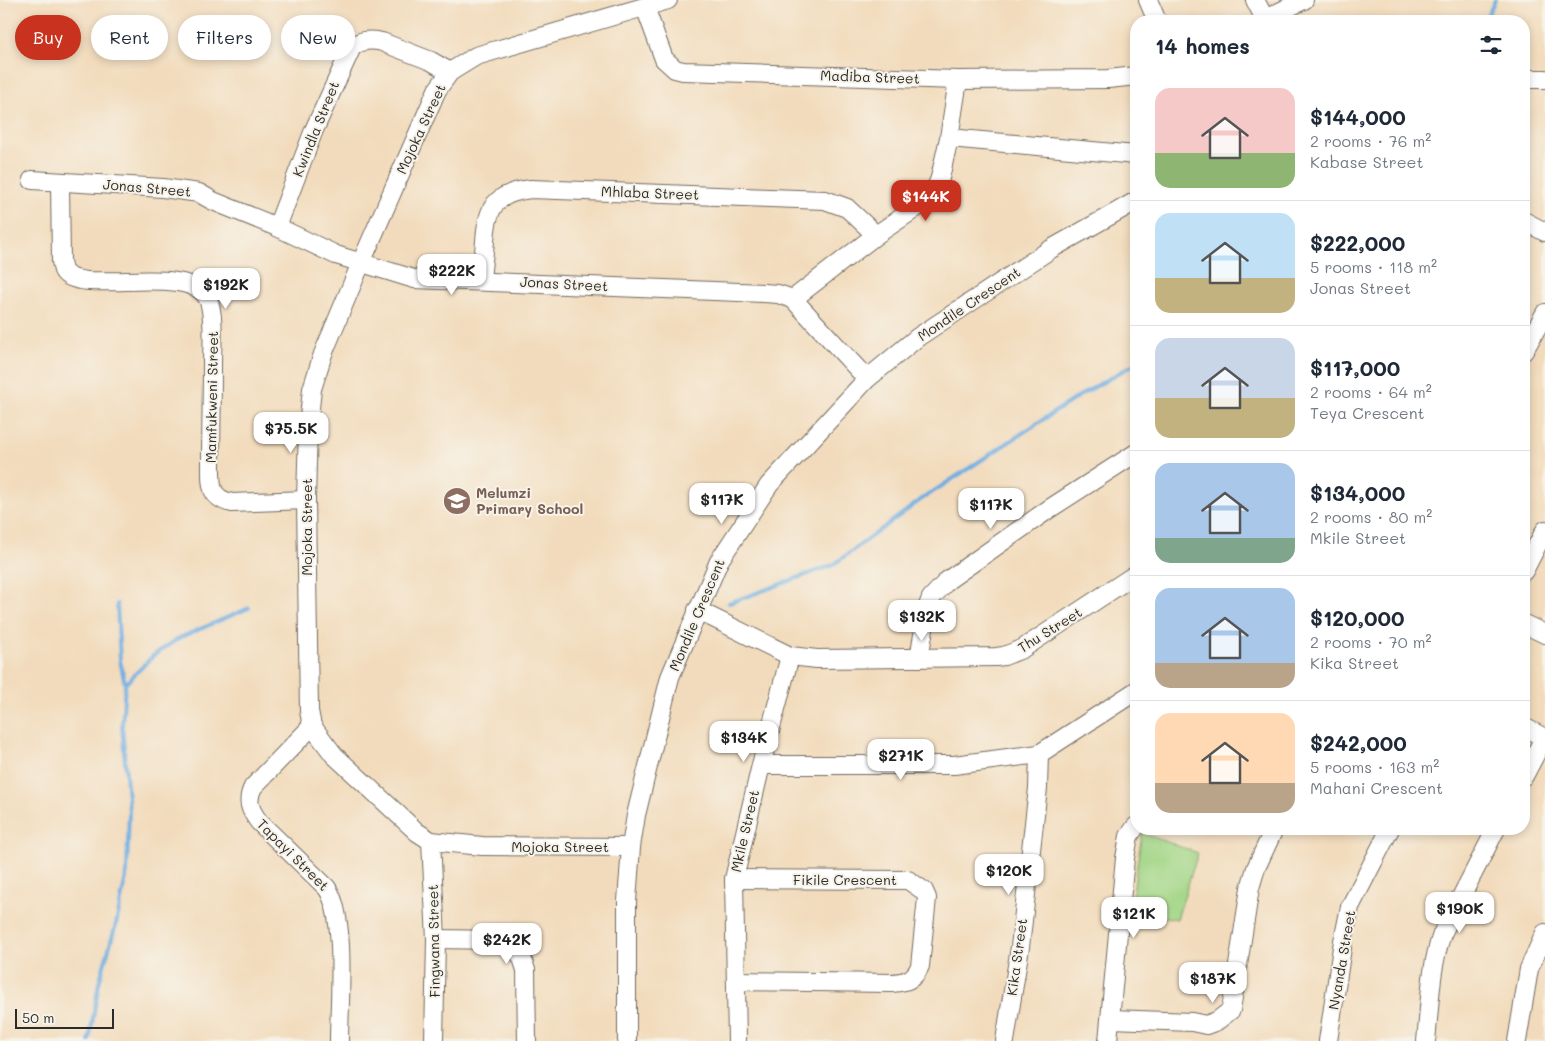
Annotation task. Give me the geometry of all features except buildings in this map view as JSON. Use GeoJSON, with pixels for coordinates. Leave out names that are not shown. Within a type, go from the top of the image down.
{"type":"FeatureCollection","features":[{"type":"Feature","properties":{"kind":"street","name":"Mojoka Street"},"geometry":{"type":"LineString","coordinates":[[631,847],[482,846],[431,841],[418,832],[334,755],[312,726],[309,711],[306,500],[308,412],[312,389],[323,354],[361,263],[437,90],[450,72],[476,56],[668,0]]}},
{"type":"Feature","properties":{"kind":"street"},"geometry":{"type":"LineString","coordinates":[[1148,0],[1154,15]]}},
{"type":"Feature","properties":{"kind":"street"},"geometry":{"type":"LineString","coordinates":[[1255,0],[1263,15]]}},
{"type":"Feature","properties":{"kind":"street"},"geometry":{"type":"LineString","coordinates":[[1276,15],[1304,0]]}},
{"type":"Feature","properties":{"kind":"street","name":"Madiba Street"},"geometry":{"type":"LineString","coordinates":[[645,7],[664,59],[675,69],[681,71],[958,80],[1130,78]]}},
{"type":"Feature","properties":{"kind":"street","name":"Kwindla Street"},"geometry":{"type":"LineString","coordinates":[[277,227],[314,130],[352,47],[366,41],[382,42],[431,61],[450,72]]}},
{"type":"Feature","properties":{"kind":"street"},"geometry":{"type":"LineString","coordinates":[[1530,79],[1545,79]]}},
{"type":"Feature","properties":{"kind":"street"},"geometry":{"type":"LineString","coordinates":[[868,379],[793,298],[876,235],[922,204],[936,188],[949,138],[958,80]]}},
{"type":"Feature","properties":{"kind":"street"},"geometry":{"type":"LineString","coordinates":[[949,138],[1130,153]]}},
{"type":"Feature","properties":{"kind":"street","name":"Jonas Street"},"geometry":{"type":"LineString","coordinates":[[32,180],[183,189],[199,193],[213,201],[277,227],[336,255],[414,278],[764,293],[793,298]]}},
{"type":"Feature","properties":{"kind":"street","name":"Mamfukweni Street"},"geometry":{"type":"LineString","coordinates":[[60,182],[61,261],[63,272],[68,276],[83,281],[164,281],[187,284],[200,290],[208,299],[213,324],[211,484],[215,495],[224,501],[232,503],[306,500]]}},
{"type":"Feature","properties":{"kind":"street","name":"Mhlaba Street"},"geometry":{"type":"LineString","coordinates":[[481,280],[486,222],[491,208],[501,197],[520,190],[825,200],[847,208],[876,235]]}},
{"type":"Feature","properties":{"kind":"street","name":"Mondile Crescent"},"geometry":{"type":"LineString","coordinates":[[627,1041],[627,901],[631,847],[636,815],[670,677],[718,560],[769,485],[868,379],[918,337],[958,310],[1051,249],[1130,204]]}},
{"type":"Feature","properties":{"kind":"street"},"geometry":{"type":"LineString","coordinates":[[1530,224],[1545,232]]}},
{"type":"Feature","properties":{"kind":"street"},"geometry":{"type":"LineString","coordinates":[[1530,340],[1545,313]]}},
{"type":"Feature","properties":{"kind":"street"},"geometry":{"type":"LineString","coordinates":[[919,658],[928,606],[931,598],[948,580],[1049,509],[1130,457]]}},
{"type":"Feature","properties":{"kind":"street"},"geometry":{"type":"LineString","coordinates":[[1530,559],[1545,530]]}},
{"type":"Feature","properties":{"kind":"street","name":"Thu Street"},"geometry":{"type":"LineString","coordinates":[[697,610],[790,656],[818,659],[984,658],[1013,653],[1130,578]]}},
{"type":"Feature","properties":{"kind":"street"},"geometry":{"type":"LineString","coordinates":[[1530,627],[1545,634]]}},
{"type":"Feature","properties":{"kind":"street","name":"Mkile Street"},"geometry":{"type":"LineString","coordinates":[[737,1041],[734,879],[761,765],[790,656]]}},
{"type":"Feature","properties":{"kind":"street"},"geometry":{"type":"LineString","coordinates":[[761,765],[954,765],[1039,754],[1130,695]]}},
{"type":"Feature","properties":{"kind":"street","name":"Tapayi Street"},"geometry":{"type":"LineString","coordinates":[[312,726],[252,787],[249,795],[250,809],[259,822],[332,894],[336,905],[339,932],[339,1041]]}},
{"type":"Feature","properties":{"kind":"street"},"geometry":{"type":"LineString","coordinates":[[1530,730],[1544,738],[1530,765]]}},
{"type":"Feature","properties":{"kind":"street","name":"Kika Street"},"geometry":{"type":"LineString","coordinates":[[1005,1041],[1025,900],[1038,788],[1039,754]]}},
{"type":"Feature","properties":{"kind":"street"},"geometry":{"type":"LineString","coordinates":[[1108,1041],[1125,858],[1130,835]]}},
{"type":"Feature","properties":{"kind":"street"},"geometry":{"type":"LineString","coordinates":[[1111,1019],[1206,1024],[1216,1021],[1231,1010],[1250,888],[1256,868],[1271,835]]}},
{"type":"Feature","properties":{"kind":"street","name":"Nyanda Street"},"geometry":{"type":"LineString","coordinates":[[1328,1041],[1350,907],[1387,835]]}},
{"type":"Feature","properties":{"kind":"street"},"geometry":{"type":"LineString","coordinates":[[1426,1041],[1433,972],[1438,945],[1493,835]]}},
{"type":"Feature","properties":{"kind":"street","name":"Fingwana Street"},"geometry":{"type":"LineString","coordinates":[[431,841],[436,939],[434,1041]]}},
{"type":"Feature","properties":{"kind":"street","name":"Fikile Crescent"},"geometry":{"type":"LineString","coordinates":[[734,879],[908,880],[924,892],[927,898],[920,966],[909,980],[892,983],[736,981]]}},
{"type":"Feature","properties":{"kind":"street"},"geometry":{"type":"LineString","coordinates":[[1517,1041],[1527,974],[1531,960],[1545,933]]}},
{"type":"Feature","properties":{"kind":"street"},"geometry":{"type":"LineString","coordinates":[[436,939],[500,940],[510,943],[515,947],[522,958],[526,970],[527,1041]]}},
{"type":"Feature","properties":{"kind":"green space"},"geometry":{"type":"Polygon","coordinates":[[[1142,835],[1148,835],[1198,853],[1177,919],[1130,911],[1142,835]]]}},
{"type":"Feature","properties":{"kind":"waterway"},"geometry":{"type":"LineString","coordinates":[[1488,15],[1495,0]]}},
{"type":"Feature","properties":{"kind":"waterway"},"geometry":{"type":"LineString","coordinates":[[729,603],[833,565],[922,499],[1079,396],[1130,366]]}},
{"type":"Feature","properties":{"kind":"waterway"},"geometry":{"type":"LineString","coordinates":[[89,1041],[99,983],[116,924],[127,872],[129,810],[122,726],[125,684],[120,660],[117,604]]}},
{"type":"Feature","properties":{"kind":"waterway"},"geometry":{"type":"LineString","coordinates":[[125,684],[154,655],[179,638],[249,608]]}},
{"type":"Feature","properties":{"kind":"place","name":"Melumzi Primary School"},"geometry":{"type":"Point","coordinates":[457,501]}}]}
